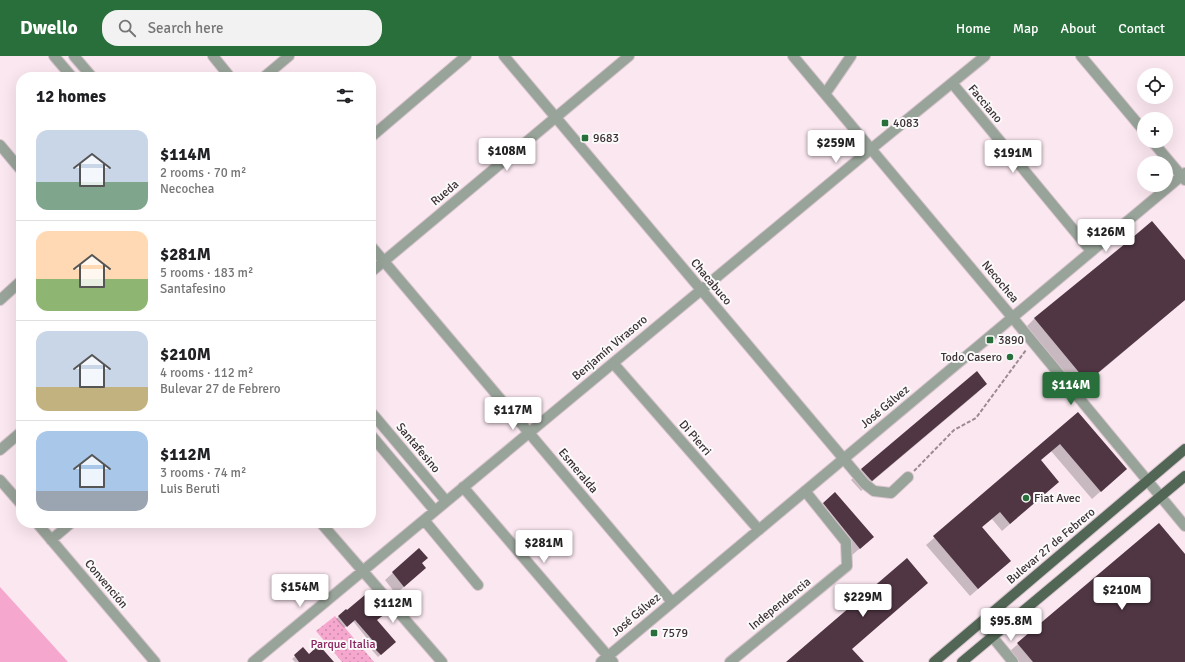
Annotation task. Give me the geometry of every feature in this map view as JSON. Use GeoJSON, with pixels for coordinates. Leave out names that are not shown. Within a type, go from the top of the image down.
{"type":"FeatureCollection","features":[{"type":"Feature","properties":{"kind":"main road","name":"Bulevar 27 de Febrero"},"geometry":{"type":"LineString","coordinates":[[934,662],[1185,449]]}},
{"type":"Feature","properties":{"kind":"main road"},"geometry":{"type":"LineString","coordinates":[[962,662],[1185,476]]}},
{"type":"Feature","properties":{"kind":"street"},"geometry":{"type":"LineString","coordinates":[[54,56],[68,72]]}},
{"type":"Feature","properties":{"kind":"street"},"geometry":{"type":"LineString","coordinates":[[74,56],[88,72]]}},
{"type":"Feature","properties":{"kind":"street"},"geometry":{"type":"LineString","coordinates":[[213,56],[226,72]]}},
{"type":"Feature","properties":{"kind":"street"},"geometry":{"type":"LineString","coordinates":[[270,72],[289,56]]}},
{"type":"Feature","properties":{"kind":"street"},"geometry":{"type":"LineString","coordinates":[[376,133],[466,56]]}},
{"type":"Feature","properties":{"kind":"street","name":"Chacabuco"},"geometry":{"type":"LineString","coordinates":[[504,56],[865,484],[874,491],[891,493],[908,477]]}},
{"type":"Feature","properties":{"kind":"street","name":"Rueda"},"geometry":{"type":"LineString","coordinates":[[376,268],[628,56]]}},
{"type":"Feature","properties":{"kind":"street","name":"Necochea"},"geometry":{"type":"LineString","coordinates":[[793,56],[1185,526]]}},
{"type":"Feature","properties":{"kind":"street"},"geometry":{"type":"LineString","coordinates":[[825,94],[851,56]]}},
{"type":"Feature","properties":{"kind":"street","name":"Benjamín Virasoro"},"geometry":{"type":"LineString","coordinates":[[253,662],[700,290],[985,56]]}},
{"type":"Feature","properties":{"kind":"street"},"geometry":{"type":"LineString","coordinates":[[1081,56],[1137,123]]}},
{"type":"Feature","properties":{"kind":"street","name":"Facciano"},"geometry":{"type":"LineString","coordinates":[[952,84],[1091,251]]}},
{"type":"Feature","properties":{"kind":"street"},"geometry":{"type":"LineString","coordinates":[[0,145],[16,164]]}},
{"type":"Feature","properties":{"kind":"street"},"geometry":{"type":"LineString","coordinates":[[1158,148],[1184,176]]}},
{"type":"Feature","properties":{"kind":"street","name":"José Gálvez"},"geometry":{"type":"LineString","coordinates":[[607,660],[672,602],[1091,251],[1184,176]]}},
{"type":"Feature","properties":{"kind":"street","name":"Esmeralda"},"geometry":{"type":"LineString","coordinates":[[376,252],[672,602]]}},
{"type":"Feature","properties":{"kind":"street"},"geometry":{"type":"LineString","coordinates":[[0,300],[16,286]]}},
{"type":"Feature","properties":{"kind":"street","name":"Di Pierri"},"geometry":{"type":"LineString","coordinates":[[613,363],[759,530]]}},
{"type":"Feature","properties":{"kind":"street","name":"Santafesino"},"geometry":{"type":"LineString","coordinates":[[376,418],[446,501]]}},
{"type":"Feature","properties":{"kind":"street"},"geometry":{"type":"LineString","coordinates":[[0,450],[16,436]]}},
{"type":"Feature","properties":{"kind":"street"},"geometry":{"type":"LineString","coordinates":[[376,441],[435,511]]}},
{"type":"Feature","properties":{"kind":"street"},"geometry":{"type":"LineString","coordinates":[[0,480],[16,498]]}},
{"type":"Feature","properties":{"kind":"street"},"geometry":{"type":"LineString","coordinates":[[463,487],[607,660]]}},
{"type":"Feature","properties":{"kind":"street","name":"Independencia"},"geometry":{"type":"LineString","coordinates":[[730,662],[847,566],[846,542],[805,491]]}},
{"type":"Feature","properties":{"kind":"street"},"geometry":{"type":"LineString","coordinates":[[424,520],[478,585]]}},
{"type":"Feature","properties":{"kind":"street","name":"Convención"},"geometry":{"type":"LineString","coordinates":[[41,528],[155,662]]}},
{"type":"Feature","properties":{"kind":"street"},"geometry":{"type":"LineString","coordinates":[[51,540],[66,528]]}},
{"type":"Feature","properties":{"kind":"street"},"geometry":{"type":"LineString","coordinates":[[325,528],[442,662]]}},
{"type":"Feature","properties":{"kind":"street"},"geometry":{"type":"LineString","coordinates":[[981,622],[1014,662]]}},
{"type":"Feature","properties":{"kind":"path"},"geometry":{"type":"LineString","coordinates":[[908,477],[954,430],[976,418],[1032,341]]}},
{"type":"Feature","properties":{"kind":"green space"},"geometry":{"type":"Polygon","coordinates":[[[0,587],[68,662],[0,662],[0,587]]]}},
{"type":"Feature","properties":{"kind":"green space","name":"Parque Italia"},"geometry":{"type":"Polygon","coordinates":[[[335,616],[374,662],[342,662],[316,631],[335,616]]]}},
{"type":"Feature","properties":{"kind":"building"},"geometry":{"type":"Polygon","coordinates":[[[1152,221],[1185,260],[1185,300],[1087,382],[1034,318],[1152,221]]]}},
{"type":"Feature","properties":{"kind":"building"},"geometry":{"type":"Polygon","coordinates":[[[977,371],[987,384],[872,481],[861,469],[977,371]]]}},
{"type":"Feature","properties":{"kind":"building"},"geometry":{"type":"Polygon","coordinates":[[[1078,412],[1127,469],[1101,492],[1060,444],[1041,460],[1059,482],[1010,524],[1000,512],[982,527],[1011,561],[978,589],[933,536],[1078,412]]]}},
{"type":"Feature","properties":{"kind":"building"},"geometry":{"type":"Polygon","coordinates":[[[835,492],[874,537],[860,549],[823,503],[835,492]]]}},
{"type":"Feature","properties":{"kind":"building"},"geometry":{"type":"Polygon","coordinates":[[[1159,523],[1185,554],[1185,662],[1033,662],[1017,643],[1159,523]]]}},
{"type":"Feature","properties":{"kind":"building"},"geometry":{"type":"Polygon","coordinates":[[[419,548],[428,558],[422,563],[426,568],[404,587],[392,572],[419,548]]]}},
{"type":"Feature","properties":{"kind":"building"},"geometry":{"type":"Polygon","coordinates":[[[907,558],[928,583],[852,649],[864,662],[786,662],[907,558]]]}},
{"type":"Feature","properties":{"kind":"building"},"geometry":{"type":"Polygon","coordinates":[[[366,594],[385,614],[377,620],[396,642],[381,655],[372,646],[375,643],[355,620],[347,627],[338,616],[366,594]]]}},
{"type":"Feature","properties":{"kind":"building"},"geometry":{"type":"Polygon","coordinates":[[[319,645],[334,662],[299,662],[294,655],[303,647],[309,654],[319,645]]]}},
{"type":"Feature","properties":{"kind":"place","name":"4083"},"geometry":{"type":"Point","coordinates":[885,123]}},
{"type":"Feature","properties":{"kind":"place","name":"9683"},"geometry":{"type":"Point","coordinates":[585,138]}},
{"type":"Feature","properties":{"kind":"place","name":"3890"},"geometry":{"type":"Point","coordinates":[990,340]}},
{"type":"Feature","properties":{"kind":"place","name":"Todo Casero"},"geometry":{"type":"Point","coordinates":[1010,357]}},
{"type":"Feature","properties":{"kind":"place","name":"Fiat Avec"},"geometry":{"type":"Point","coordinates":[1026,498]}},
{"type":"Feature","properties":{"kind":"place","name":"7579"},"geometry":{"type":"Point","coordinates":[654,633]}}]}
